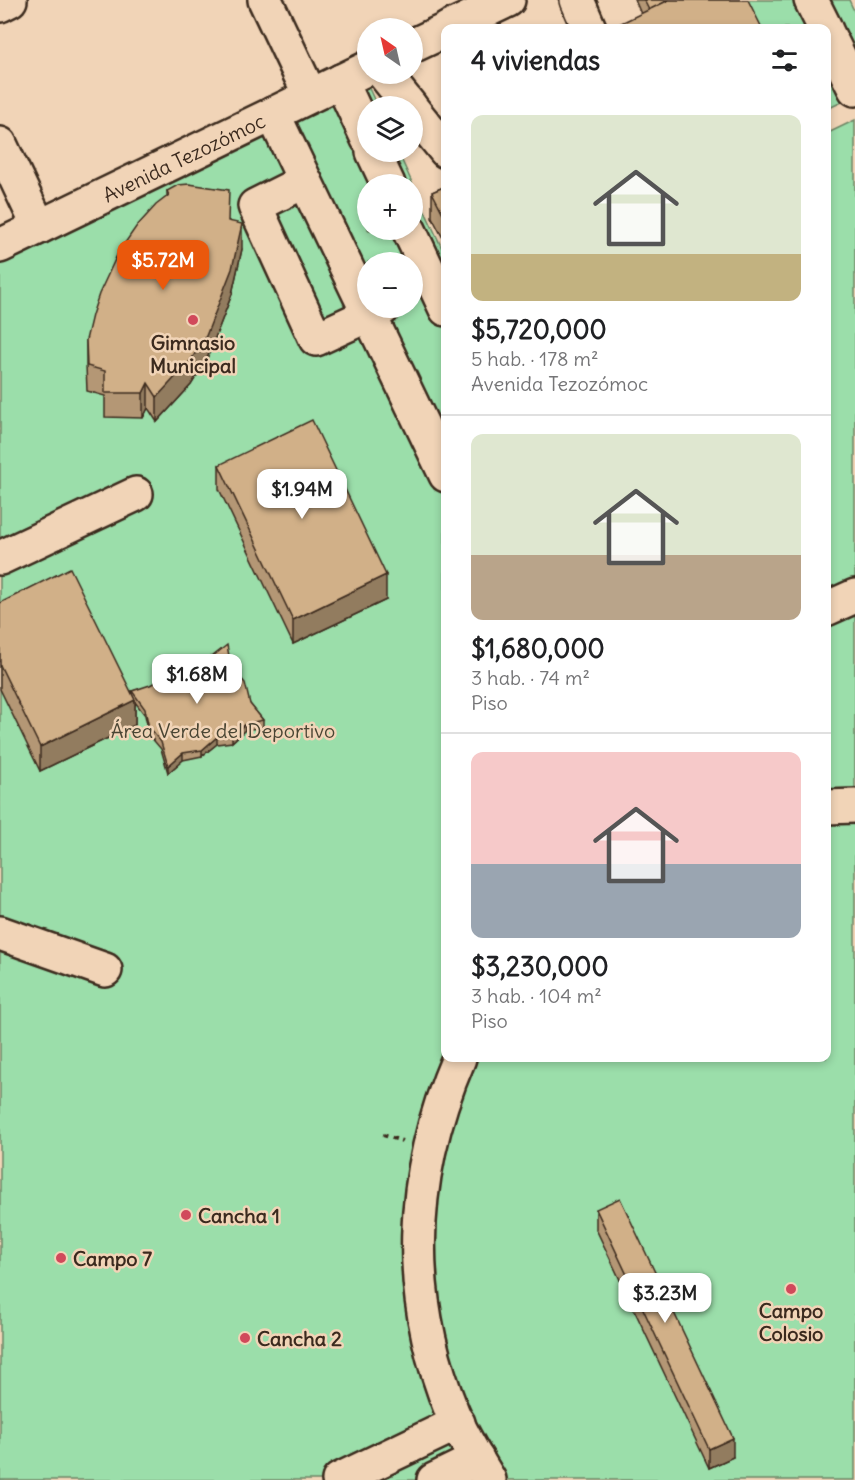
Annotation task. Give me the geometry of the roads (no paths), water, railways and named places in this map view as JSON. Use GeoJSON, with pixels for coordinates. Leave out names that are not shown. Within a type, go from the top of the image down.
{"type":"FeatureCollection","features":[{"type":"Feature","properties":{"kind":"street"},"geometry":{"type":"LineString","coordinates":[[0,5],[10,0]]}},
{"type":"Feature","properties":{"kind":"street"},"geometry":{"type":"LineString","coordinates":[[265,0],[310,95]]}},
{"type":"Feature","properties":{"kind":"street"},"geometry":{"type":"LineString","coordinates":[[458,24],[508,0]]}},
{"type":"Feature","properties":{"kind":"street"},"geometry":{"type":"LineString","coordinates":[[577,0],[587,24]]}},
{"type":"Feature","properties":{"kind":"street"},"geometry":{"type":"LineString","coordinates":[[811,0],[823,24]]}},
{"type":"Feature","properties":{"kind":"street"},"geometry":{"type":"LineString","coordinates":[[423,41],[441,32]]}},
{"type":"Feature","properties":{"kind":"street"},"geometry":{"type":"LineString","coordinates":[[831,40],[855,89]]}},
{"type":"Feature","properties":{"kind":"street"},"geometry":{"type":"LineString","coordinates":[[354,74],[359,96]]}},
{"type":"Feature","properties":{"kind":"street","name":"Avenida Tezozómoc"},"geometry":{"type":"LineString","coordinates":[[0,246],[354,74]]}},
{"type":"Feature","properties":{"kind":"street"},"geometry":{"type":"LineString","coordinates":[[392,84],[401,96]]}},
{"type":"Feature","properties":{"kind":"street"},"geometry":{"type":"LineString","coordinates":[[273,114],[305,181],[357,276]]}},
{"type":"Feature","properties":{"kind":"street"},"geometry":{"type":"LineString","coordinates":[[423,123],[441,145]]}},
{"type":"Feature","properties":{"kind":"street"},"geometry":{"type":"LineString","coordinates":[[0,144],[39,227]]}},
{"type":"Feature","properties":{"kind":"street"},"geometry":{"type":"LineString","coordinates":[[305,181],[255,207],[316,339],[361,318]]}},
{"type":"Feature","properties":{"kind":"street"},"geometry":{"type":"LineString","coordinates":[[412,240],[431,296]]}},
{"type":"Feature","properties":{"kind":"street"},"geometry":{"type":"LineString","coordinates":[[379,318],[441,463]]}},
{"type":"Feature","properties":{"kind":"street"},"geometry":{"type":"LineString","coordinates":[[0,558],[136,494]]}},
{"type":"Feature","properties":{"kind":"street"},"geometry":{"type":"LineString","coordinates":[[831,607],[855,596]]}},
{"type":"Feature","properties":{"kind":"street"},"geometry":{"type":"LineString","coordinates":[[831,807],[855,806]]}},
{"type":"Feature","properties":{"kind":"street"},"geometry":{"type":"LineString","coordinates":[[0,933],[105,970]]}},
{"type":"Feature","properties":{"kind":"street"},"geometry":{"type":"LineString","coordinates":[[434,1480],[483,1470],[458,1423],[438,1375],[421,1294],[418,1253],[419,1212],[428,1149],[445,1091],[457,1062]]}},
{"type":"Feature","properties":{"kind":"street"},"geometry":{"type":"LineString","coordinates":[[339,1480],[458,1423]]}},
{"type":"Feature","properties":{"kind":"place","name":"Gimnasio Municipal"},"geometry":{"type":"Point","coordinates":[193,320]}},
{"type":"Feature","properties":{"kind":"place","name":"Cancha 1"},"geometry":{"type":"Point","coordinates":[186,1215]}},
{"type":"Feature","properties":{"kind":"place","name":"Campo 7"},"geometry":{"type":"Point","coordinates":[61,1258]}},
{"type":"Feature","properties":{"kind":"place","name":"Campo Colosio"},"geometry":{"type":"Point","coordinates":[791,1289]}},
{"type":"Feature","properties":{"kind":"place","name":"Cancha 2"},"geometry":{"type":"Point","coordinates":[245,1338]}},
{"type":"Feature","properties":{"kind":"park label","name":"Área Verde del Deportivo"},"geometry":{"type":"Point","coordinates":[223,730]}}]}
